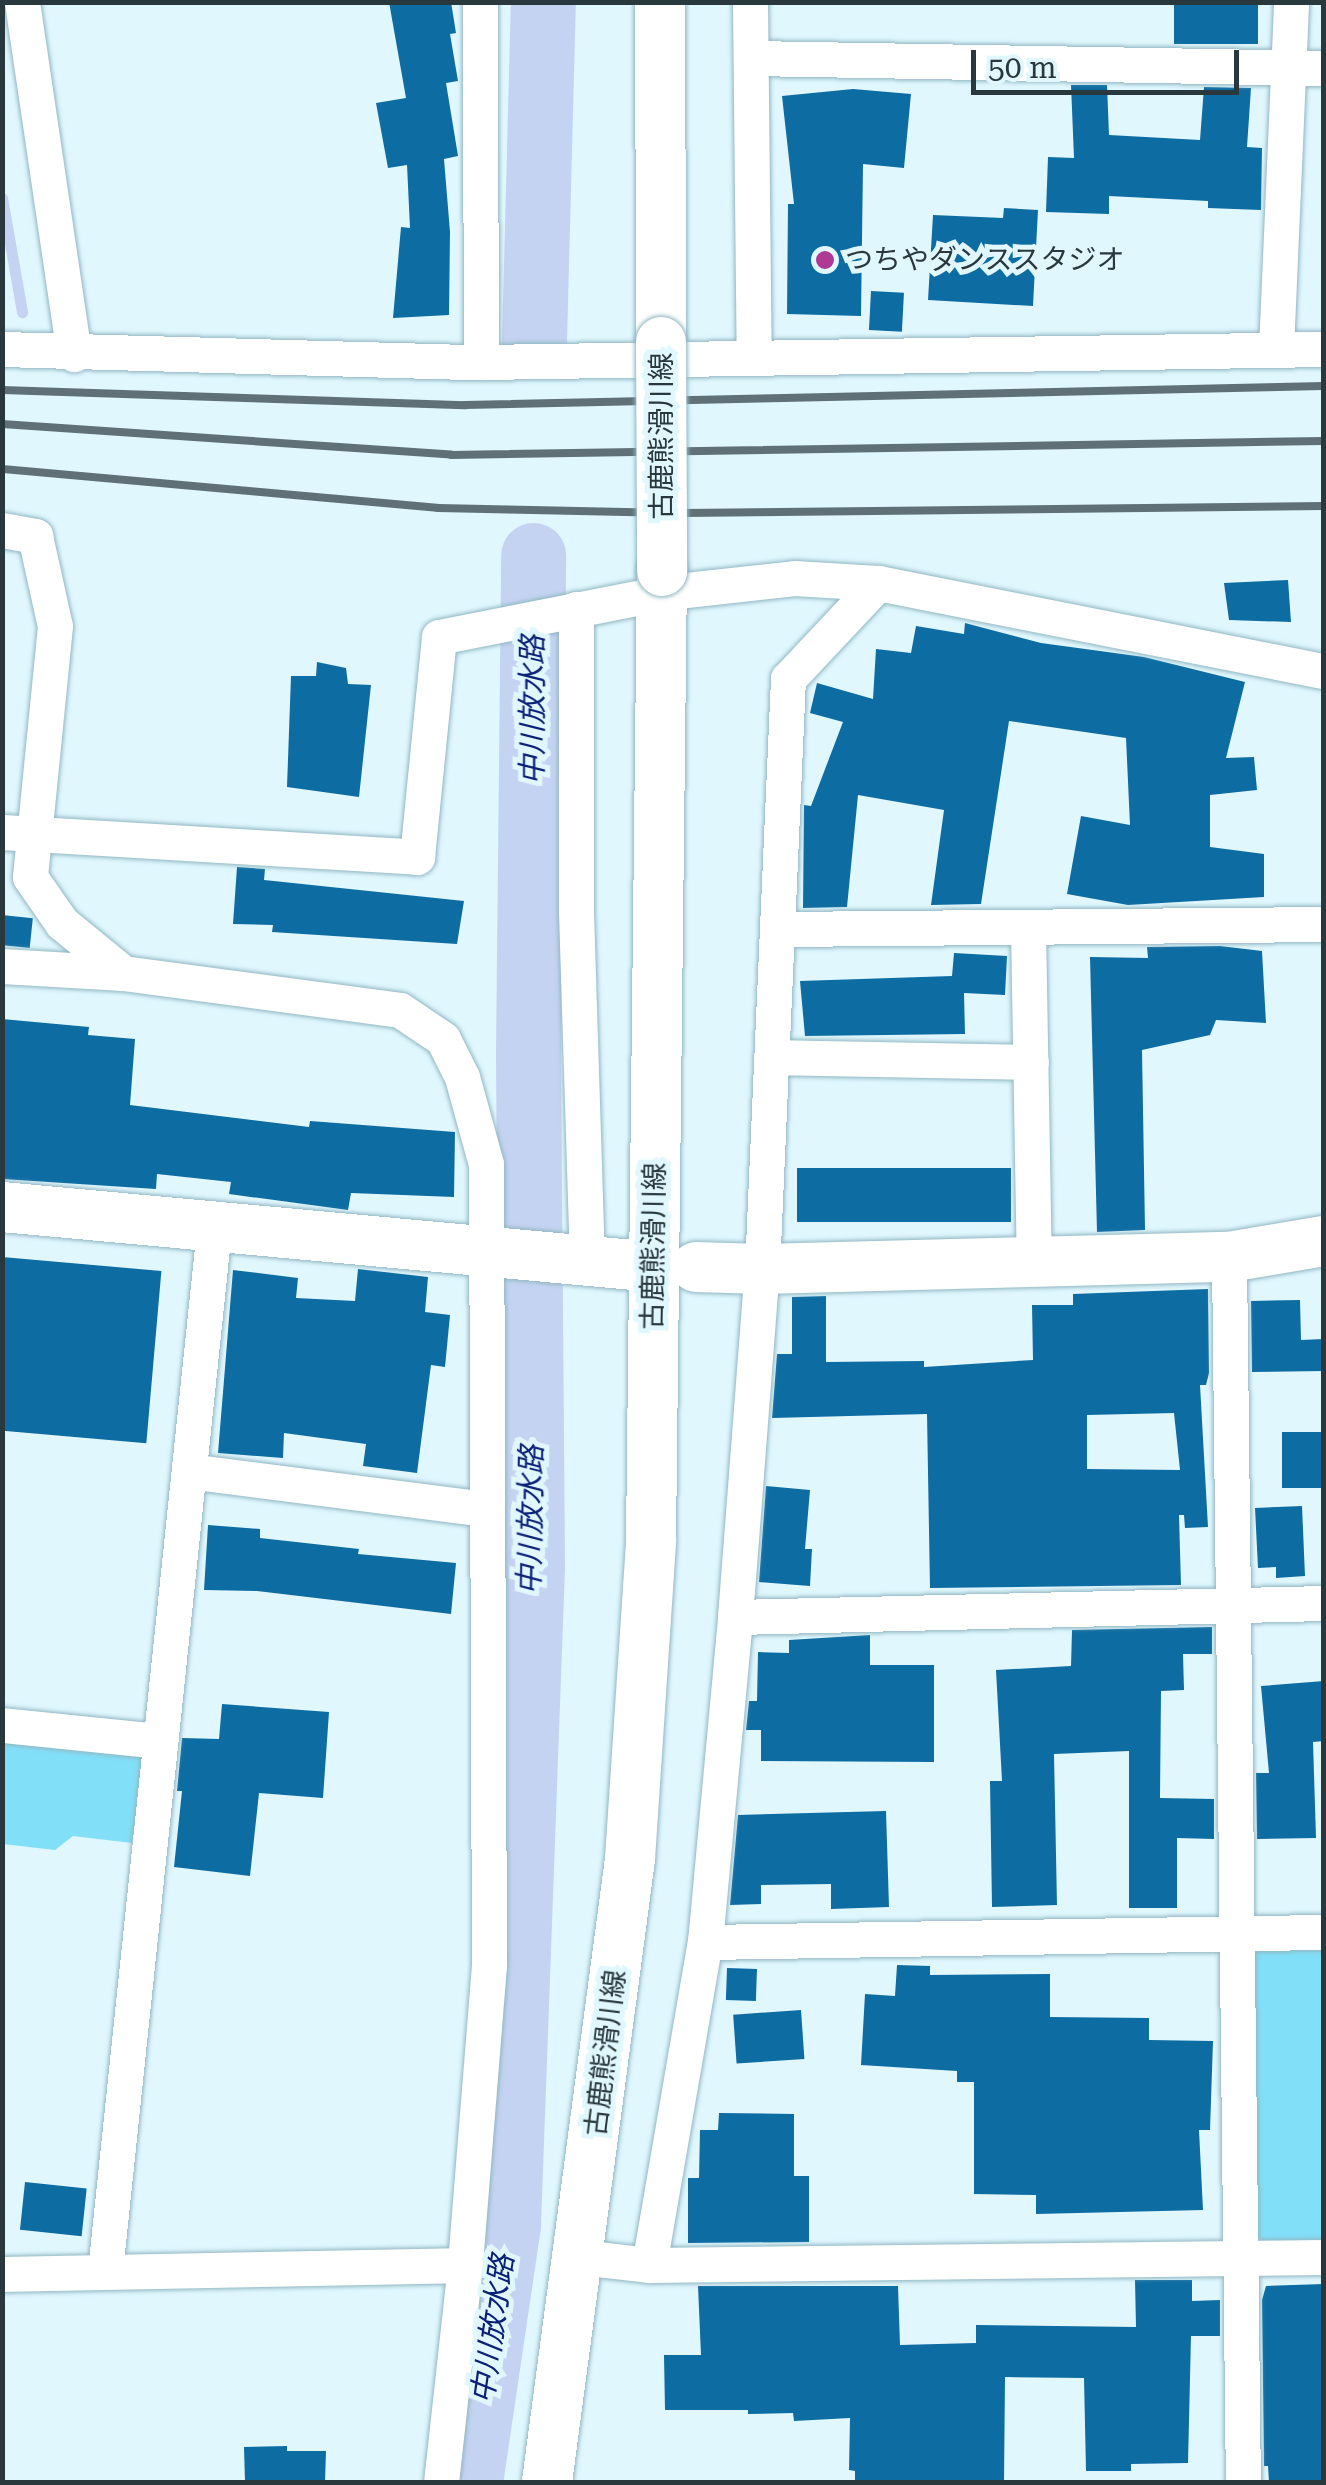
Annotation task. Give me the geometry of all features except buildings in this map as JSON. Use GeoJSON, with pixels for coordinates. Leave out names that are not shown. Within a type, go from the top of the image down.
{"type":"FeatureCollection","features":[{"type":"Feature","properties":{"kind":"main road","name":"古鹿熊滑川線"},"geometry":{"type":"LineString","coordinates":[[548,2482],[630,1859],[651,1542],[662,586],[660,2]]}},
{"type":"Feature","properties":{"kind":"main road"},"geometry":{"type":"LineString","coordinates":[[2,1207],[595,1264]]}},
{"type":"Feature","properties":{"kind":"main road"},"geometry":{"type":"LineString","coordinates":[[696,1267],[762,1270],[1229,1257],[1324,1240]]}},
{"type":"Feature","properties":{"kind":"street"},"geometry":{"type":"LineString","coordinates":[[22,2],[74,354]]}},
{"type":"Feature","properties":{"kind":"street"},"geometry":{"type":"LineString","coordinates":[[480,2],[482,362]]}},
{"type":"Feature","properties":{"kind":"street"},"geometry":{"type":"LineString","coordinates":[[750,2],[754,356]]}},
{"type":"Feature","properties":{"kind":"street"},"geometry":{"type":"LineString","coordinates":[[1276,349],[1306,68],[1291,2]]}},
{"type":"Feature","properties":{"kind":"street"},"geometry":{"type":"LineString","coordinates":[[751,58],[1306,68]]}},
{"type":"Feature","properties":{"kind":"street"},"geometry":{"type":"LineString","coordinates":[[2,348],[74,354],[600,363],[754,356],[1324,348]]}},
{"type":"Feature","properties":{"kind":"street"},"geometry":{"type":"LineString","coordinates":[[2,530],[35,536],[55,626],[19,835],[30,877],[62,923],[122,973]]}},
{"type":"Feature","properties":{"kind":"street"},"geometry":{"type":"LineString","coordinates":[[19,835],[417,857],[439,638],[500,628],[662,586],[794,578],[878,583],[1324,671]]}},
{"type":"Feature","properties":{"kind":"street"},"geometry":{"type":"LineString","coordinates":[[650,2265],[704,1942],[736,1617],[762,1270],[788,679],[878,583]]}},
{"type":"Feature","properties":{"kind":"street"},"geometry":{"type":"LineString","coordinates":[[568,610],[576,912],[595,1264]]}},
{"type":"Feature","properties":{"kind":"street"},"geometry":{"type":"LineString","coordinates":[[778,929],[1324,924]]}},
{"type":"Feature","properties":{"kind":"street"},"geometry":{"type":"LineString","coordinates":[[1028,928],[1034,1262]]}},
{"type":"Feature","properties":{"kind":"street"},"geometry":{"type":"LineString","coordinates":[[2,966],[122,973],[400,1010],[443,1039],[462,1077],[486,1164],[491,1254],[487,1509],[489,1965],[441,2482]]}},
{"type":"Feature","properties":{"kind":"street"},"geometry":{"type":"LineString","coordinates":[[772,1057],[1031,1062]]}},
{"type":"Feature","properties":{"kind":"street"},"geometry":{"type":"LineString","coordinates":[[105,2272],[214,1229]]}},
{"type":"Feature","properties":{"kind":"street"},"geometry":{"type":"LineString","coordinates":[[1229,1257],[1236,1605],[1233,1934],[1243,2482]]}},
{"type":"Feature","properties":{"kind":"street"},"geometry":{"type":"LineString","coordinates":[[188,1471],[487,1509]]}},
{"type":"Feature","properties":{"kind":"street"},"geometry":{"type":"LineString","coordinates":[[736,1617],[1324,1604]]}},
{"type":"Feature","properties":{"kind":"street"},"geometry":{"type":"LineString","coordinates":[[2,1725],[160,1741]]}},
{"type":"Feature","properties":{"kind":"street"},"geometry":{"type":"LineString","coordinates":[[704,1942],[1324,1932]]}},
{"type":"Feature","properties":{"kind":"street"},"geometry":{"type":"LineString","coordinates":[[580,2257],[650,2265],[1324,2256]]}},
{"type":"Feature","properties":{"kind":"street"},"geometry":{"type":"LineString","coordinates":[[2,2274],[464,2265]]}},
{"type":"Feature","properties":{"kind":"shaded area"},"geometry":{"type":"Polygon","coordinates":[[[2,1736],[145,1748],[132,1843],[73,1836],[55,1850],[3,1844],[2,1736]]]}},
{"type":"Feature","properties":{"kind":"shaded area"},"geometry":{"type":"Polygon","coordinates":[[[1262,1942],[1323,1942],[1323,2245],[1270,2246],[1250,2232],[1246,1957],[1262,1942]]]}},
{"type":"Feature","properties":{"kind":"waterway","name":"中川放水路"},"geometry":{"type":"LineString","coordinates":[[534,341],[543,2]]}},
{"type":"Feature","properties":{"kind":"waterway"},"geometry":{"type":"LineString","coordinates":[[2,198],[22,312]]}},
{"type":"Feature","properties":{"kind":"waterway","name":"中川放水路"},"geometry":{"type":"LineString","coordinates":[[470,2482],[508,2224],[532,1566],[528,1052],[533,555]]}},
{"type":"Feature","properties":{"kind":"railway"},"geometry":{"type":"LineString","coordinates":[[2,390],[465,405],[1324,386]]}},
{"type":"Feature","properties":{"kind":"railway"},"geometry":{"type":"LineString","coordinates":[[2,424],[451,455],[1324,441]]}},
{"type":"Feature","properties":{"kind":"railway"},"geometry":{"type":"LineString","coordinates":[[2,469],[438,508],[684,513],[1324,506]]}},
{"type":"Feature","properties":{"kind":"place","name":"つちやダンススタジオ"},"geometry":{"type":"Point","coordinates":[825,260]}}]}
